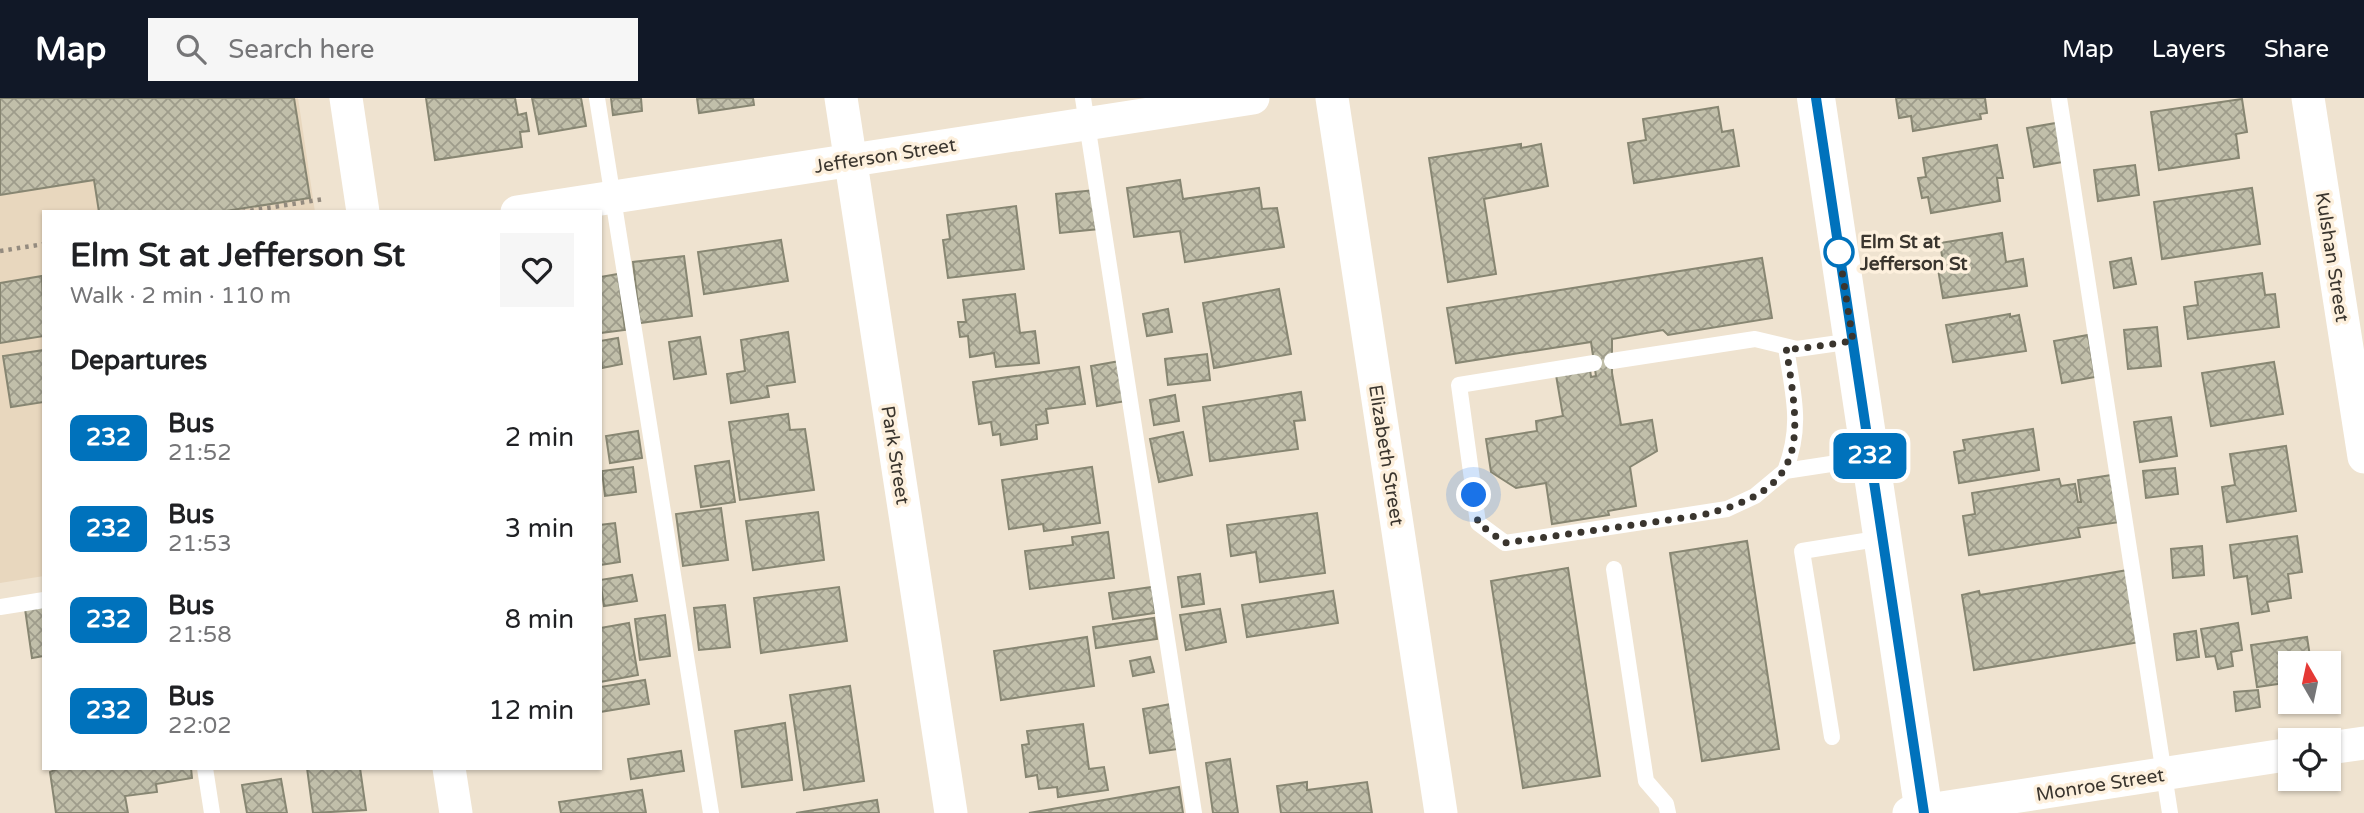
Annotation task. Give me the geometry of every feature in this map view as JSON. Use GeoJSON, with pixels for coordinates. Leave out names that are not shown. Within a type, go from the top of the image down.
{"type":"FeatureCollection","features":[{"type":"Feature","properties":{"kind":"street"},"geometry":{"type":"LineString","coordinates":[[346,98],[363,210]]}},
{"type":"Feature","properties":{"kind":"street","name":"Park Street"},"geometry":{"type":"LineString","coordinates":[[841,98],[951,813]]}},
{"type":"Feature","properties":{"kind":"street","name":"Jefferson Street"},"geometry":{"type":"LineString","coordinates":[[530,210],[851,160],[1085,111],[1253,98]]}},
{"type":"Feature","properties":{"kind":"street","name":"Elizabeth Street"},"geometry":{"type":"LineString","coordinates":[[1332,98],[1441,813]]}},
{"type":"Feature","properties":{"kind":"street"},"geometry":{"type":"LineString","coordinates":[[1816,98],[1882,538],[1919,812]]}},
{"type":"Feature","properties":{"kind":"street","name":"Kulshan Street"},"geometry":{"type":"LineString","coordinates":[[2308,98],[2364,457]]}},
{"type":"Feature","properties":{"kind":"street"},"geometry":{"type":"LineString","coordinates":[[2341,746],[2364,743]]}},
{"type":"Feature","properties":{"kind":"street","name":"Monroe Street"},"geometry":{"type":"LineString","coordinates":[[1919,812],[2278,756]]}},
{"type":"Feature","properties":{"kind":"street"},"geometry":{"type":"LineString","coordinates":[[450,770],[456,813]]}},
{"type":"Feature","properties":{"kind":"lane"},"geometry":{"type":"LineString","coordinates":[[597,98],[711,813]]}},
{"type":"Feature","properties":{"kind":"lane"},"geometry":{"type":"LineString","coordinates":[[2060,98],[2170,813]]}},
{"type":"Feature","properties":{"kind":"lane"},"geometry":{"type":"LineString","coordinates":[[1085,111],[1194,813]]}},
{"type":"Feature","properties":{"kind":"lane"},"geometry":{"type":"LineString","coordinates":[[1612,360],[1755,338],[1797,349],[1853,341]]}},
{"type":"Feature","properties":{"kind":"lane"},"geometry":{"type":"LineString","coordinates":[[1594,363],[1459,385],[1478,523],[1505,543],[1727,509],[1755,496],[1785,471],[1795,446],[1797,419],[1786,347]]}},
{"type":"Feature","properties":{"kind":"lane"},"geometry":{"type":"LineString","coordinates":[[1785,471],[1870,458]]}},
{"type":"Feature","properties":{"kind":"lane"},"geometry":{"type":"LineString","coordinates":[[1832,737],[1802,551],[1882,538]]}},
{"type":"Feature","properties":{"kind":"lane"},"geometry":{"type":"LineString","coordinates":[[1614,569],[1646,781],[1666,804],[1668,813]]}},
{"type":"Feature","properties":{"kind":"lane"},"geometry":{"type":"LineString","coordinates":[[0,607],[42,600]]}},
{"type":"Feature","properties":{"kind":"lane"},"geometry":{"type":"LineString","coordinates":[[205,770],[212,813]]}},
{"type":"Feature","properties":{"kind":"path"},"geometry":{"type":"LineString","coordinates":[[254,210],[329,198]]}},
{"type":"Feature","properties":{"kind":"path"},"geometry":{"type":"LineString","coordinates":[[0,251],[42,244]]}},
{"type":"Feature","properties":{"kind":"shaded area"},"geometry":{"type":"Polygon","coordinates":[[[0,98],[298,98],[315,210],[42,210],[42,576],[0,583],[0,98]]]}},
{"type":"Feature","properties":{"kind":"building"},"geometry":{"type":"Polygon","coordinates":[[[0,98],[294,98],[310,198],[232,210],[99,210],[94,180],[0,195],[0,98]]]}},
{"type":"Feature","properties":{"kind":"building"},"geometry":{"type":"Polygon","coordinates":[[[426,98],[515,98],[518,115],[526,113],[529,131],[520,132],[522,147],[435,160],[426,98]]]}},
{"type":"Feature","properties":{"kind":"building"},"geometry":{"type":"Polygon","coordinates":[[[532,98],[581,98],[586,126],[539,134],[532,98]]]}},
{"type":"Feature","properties":{"kind":"building"},"geometry":{"type":"Polygon","coordinates":[[[611,98],[641,98],[642,111],[613,115],[611,98]]]}},
{"type":"Feature","properties":{"kind":"building"},"geometry":{"type":"Polygon","coordinates":[[[697,98],[753,98],[754,105],[699,113],[697,98]]]}},
{"type":"Feature","properties":{"kind":"building"},"geometry":{"type":"Polygon","coordinates":[[[1896,98],[1985,98],[1987,113],[1980,114],[1981,119],[1913,131],[1911,116],[1899,118],[1896,98]]]}},
{"type":"Feature","properties":{"kind":"building"},"geometry":{"type":"Polygon","coordinates":[[[2242,99],[2247,132],[2236,134],[2239,158],[2159,170],[2151,112],[2242,99]]]}},
{"type":"Feature","properties":{"kind":"building"},"geometry":{"type":"Polygon","coordinates":[[[1718,107],[1722,132],[1733,130],[1739,166],[1634,183],[1628,143],[1646,140],[1643,119],[1718,107]]]}},
{"type":"Feature","properties":{"kind":"building"},"geometry":{"type":"Polygon","coordinates":[[[2056,123],[2063,162],[2034,167],[2027,128],[2056,123]]]}},
{"type":"Feature","properties":{"kind":"building"},"geometry":{"type":"Polygon","coordinates":[[[1521,144],[1521,148],[1541,144],[1548,186],[1484,199],[1496,274],[1448,282],[1429,158],[1521,144]]]}},
{"type":"Feature","properties":{"kind":"building"},"geometry":{"type":"Polygon","coordinates":[[[1997,145],[2003,178],[1997,178],[2000,201],[1931,213],[1928,197],[1922,198],[1918,178],[1926,177],[1923,158],[1997,145]]]}},
{"type":"Feature","properties":{"kind":"building"},"geometry":{"type":"Polygon","coordinates":[[[2135,165],[2139,195],[2098,201],[2094,170],[2135,165]]]}},
{"type":"Feature","properties":{"kind":"building"},"geometry":{"type":"Polygon","coordinates":[[[1180,180],[1183,199],[1259,188],[1262,209],[1277,208],[1284,247],[1185,262],[1180,231],[1134,237],[1127,188],[1180,180]]]}},
{"type":"Feature","properties":{"kind":"building"},"geometry":{"type":"Polygon","coordinates":[[[2252,188],[2260,244],[2162,259],[2154,202],[2252,188]]]}},
{"type":"Feature","properties":{"kind":"building"},"geometry":{"type":"Polygon","coordinates":[[[1095,190],[1099,229],[1060,233],[1056,194],[1095,190]]]}},
{"type":"Feature","properties":{"kind":"building"},"geometry":{"type":"Polygon","coordinates":[[[1016,206],[1024,269],[948,278],[943,240],[950,239],[947,215],[1016,206]]]}},
{"type":"Feature","properties":{"kind":"building"},"geometry":{"type":"Polygon","coordinates":[[[2002,233],[2006,262],[2023,259],[2027,286],[1943,298],[1938,269],[1944,268],[1940,243],[2002,233]]]}},
{"type":"Feature","properties":{"kind":"building"},"geometry":{"type":"Polygon","coordinates":[[[781,240],[788,281],[704,294],[698,252],[781,240]]]}},
{"type":"Feature","properties":{"kind":"building"},"geometry":{"type":"Polygon","coordinates":[[[684,256],[692,316],[640,323],[633,262],[684,256]]]}},
{"type":"Feature","properties":{"kind":"building"},"geometry":{"type":"Polygon","coordinates":[[[1762,258],[1772,318],[1668,335],[1663,330],[1612,339],[1612,373],[1621,425],[1652,420],[1657,451],[1630,467],[1636,506],[1608,511],[1609,515],[1552,524],[1546,483],[1516,488],[1491,472],[1486,439],[1537,431],[1536,421],[1563,416],[1556,375],[1590,369],[1591,377],[1596,376],[1591,342],[1456,363],[1447,308],[1762,258]]]}},
{"type":"Feature","properties":{"kind":"building"},"geometry":{"type":"Polygon","coordinates":[[[2131,258],[2136,284],[2114,288],[2110,262],[2131,258]]]}},
{"type":"Feature","properties":{"kind":"building"},"geometry":{"type":"Polygon","coordinates":[[[2262,273],[2265,295],[2275,294],[2279,327],[2188,339],[2184,307],[2198,305],[2195,282],[2262,273]]]}},
{"type":"Feature","properties":{"kind":"building"},"geometry":{"type":"Polygon","coordinates":[[[618,274],[625,330],[602,333],[602,277],[618,274]]]}},
{"type":"Feature","properties":{"kind":"building"},"geometry":{"type":"Polygon","coordinates":[[[42,276],[42,336],[0,343],[0,283],[42,276]]]}},
{"type":"Feature","properties":{"kind":"building"},"geometry":{"type":"Polygon","coordinates":[[[1279,289],[1291,354],[1214,368],[1203,303],[1279,289]]]}},
{"type":"Feature","properties":{"kind":"building"},"geometry":{"type":"Polygon","coordinates":[[[1015,294],[1020,333],[1035,331],[1039,363],[996,367],[994,353],[970,357],[968,336],[960,337],[958,322],[966,322],[963,300],[1015,294]]]}},
{"type":"Feature","properties":{"kind":"building"},"geometry":{"type":"Polygon","coordinates":[[[1168,309],[1172,332],[1147,336],[1143,314],[1168,309]]]}},
{"type":"Feature","properties":{"kind":"building"},"geometry":{"type":"Polygon","coordinates":[[[2010,314],[2010,317],[2019,315],[2026,351],[1953,362],[1946,325],[2010,314]]]}},
{"type":"Feature","properties":{"kind":"building"},"geometry":{"type":"Polygon","coordinates":[[[2157,327],[2161,366],[2128,369],[2124,330],[2157,327]]]}},
{"type":"Feature","properties":{"kind":"building"},"geometry":{"type":"Polygon","coordinates":[[[788,332],[795,382],[767,386],[769,397],[731,403],[727,374],[745,371],[741,340],[788,332]]]}},
{"type":"Feature","properties":{"kind":"building"},"geometry":{"type":"Polygon","coordinates":[[[2088,335],[2095,377],[2062,383],[2054,341],[2088,335]]]}},
{"type":"Feature","properties":{"kind":"building"},"geometry":{"type":"Polygon","coordinates":[[[700,337],[706,374],[674,379],[669,342],[700,337]]]}},
{"type":"Feature","properties":{"kind":"building"},"geometry":{"type":"Polygon","coordinates":[[[618,338],[622,364],[602,368],[602,341],[618,338]]]}},
{"type":"Feature","properties":{"kind":"building"},"geometry":{"type":"Polygon","coordinates":[[[42,350],[42,402],[11,407],[3,356],[42,350]]]}},
{"type":"Feature","properties":{"kind":"building"},"geometry":{"type":"Polygon","coordinates":[[[1207,354],[1210,380],[1168,385],[1165,359],[1207,354]]]}},
{"type":"Feature","properties":{"kind":"building"},"geometry":{"type":"Polygon","coordinates":[[[1120,361],[1126,401],[1097,406],[1091,366],[1120,361]]]}},
{"type":"Feature","properties":{"kind":"building"},"geometry":{"type":"Polygon","coordinates":[[[2274,362],[2283,414],[2211,426],[2202,373],[2274,362]]]}},
{"type":"Feature","properties":{"kind":"building"},"geometry":{"type":"Polygon","coordinates":[[[1079,367],[1085,404],[1046,409],[1048,423],[1036,425],[1037,439],[1001,445],[1000,434],[993,435],[991,422],[979,424],[973,382],[1079,367]]]}},
{"type":"Feature","properties":{"kind":"building"},"geometry":{"type":"Polygon","coordinates":[[[1301,392],[1305,420],[1294,421],[1298,449],[1210,461],[1203,407],[1301,392]]]}},
{"type":"Feature","properties":{"kind":"building"},"geometry":{"type":"Polygon","coordinates":[[[1175,395],[1179,421],[1154,425],[1150,400],[1175,395]]]}},
{"type":"Feature","properties":{"kind":"building"},"geometry":{"type":"Polygon","coordinates":[[[788,414],[790,430],[805,429],[814,490],[740,500],[729,422],[788,414]]]}},
{"type":"Feature","properties":{"kind":"building"},"geometry":{"type":"Polygon","coordinates":[[[2171,417],[2177,456],[2140,462],[2134,422],[2171,417]]]}},
{"type":"Feature","properties":{"kind":"building"},"geometry":{"type":"Polygon","coordinates":[[[2033,429],[2039,470],[1959,483],[1954,452],[1965,450],[1963,440],[2033,429]]]}},
{"type":"Feature","properties":{"kind":"building"},"geometry":{"type":"Polygon","coordinates":[[[638,431],[642,458],[610,463],[606,436],[638,431]]]}},
{"type":"Feature","properties":{"kind":"building"},"geometry":{"type":"Polygon","coordinates":[[[1183,432],[1192,475],[1159,482],[1150,439],[1183,432]]]}},
{"type":"Feature","properties":{"kind":"building"},"geometry":{"type":"Polygon","coordinates":[[[2286,446],[2296,511],[2227,522],[2222,487],[2235,485],[2230,454],[2286,446]]]}},
{"type":"Feature","properties":{"kind":"building"},"geometry":{"type":"Polygon","coordinates":[[[729,461],[735,502],[701,507],[695,466],[729,461]]]}},
{"type":"Feature","properties":{"kind":"building"},"geometry":{"type":"Polygon","coordinates":[[[633,467],[636,492],[605,496],[602,471],[633,467]]]}},
{"type":"Feature","properties":{"kind":"building"},"geometry":{"type":"Polygon","coordinates":[[[1092,467],[1100,523],[1044,531],[1043,524],[1009,529],[1002,480],[1092,467]]]}},
{"type":"Feature","properties":{"kind":"building"},"geometry":{"type":"Polygon","coordinates":[[[2175,468],[2178,494],[2146,498],[2143,471],[2175,468]]]}},
{"type":"Feature","properties":{"kind":"building"},"geometry":{"type":"Polygon","coordinates":[[[2112,475],[2120,522],[2078,528],[2080,537],[1969,555],[1963,516],[1975,514],[1972,493],[2059,479],[2061,486],[2075,484],[2078,502],[2081,502],[2078,480],[2112,475]]]}},
{"type":"Feature","properties":{"kind":"building"},"geometry":{"type":"Polygon","coordinates":[[[721,508],[728,560],[683,566],[676,514],[721,508]]]}},
{"type":"Feature","properties":{"kind":"building"},"geometry":{"type":"Polygon","coordinates":[[[818,512],[824,560],[753,570],[746,521],[818,512]]]}},
{"type":"Feature","properties":{"kind":"building"},"geometry":{"type":"Polygon","coordinates":[[[1317,513],[1325,573],[1260,582],[1256,552],[1231,556],[1227,525],[1317,513]]]}},
{"type":"Feature","properties":{"kind":"building"},"geometry":{"type":"Polygon","coordinates":[[[615,523],[620,562],[602,565],[602,525],[615,523]]]}},
{"type":"Feature","properties":{"kind":"building"},"geometry":{"type":"Polygon","coordinates":[[[1108,532],[1114,578],[1030,589],[1025,551],[1073,545],[1072,537],[1108,532]]]}},
{"type":"Feature","properties":{"kind":"building"},"geometry":{"type":"Polygon","coordinates":[[[2297,536],[2302,572],[2288,574],[2291,598],[2267,602],[2269,611],[2252,614],[2247,576],[2234,578],[2230,545],[2297,536]]]}},
{"type":"Feature","properties":{"kind":"building"},"geometry":{"type":"Polygon","coordinates":[[[1747,541],[1779,749],[1702,761],[1670,553],[1747,541]]]}},
{"type":"Feature","properties":{"kind":"building"},"geometry":{"type":"Polygon","coordinates":[[[2202,546],[2204,575],[2173,578],[2171,549],[2202,546]]]}},
{"type":"Feature","properties":{"kind":"building"},"geometry":{"type":"Polygon","coordinates":[[[1568,568],[1600,776],[1523,788],[1491,581],[1568,568]]]}},
{"type":"Feature","properties":{"kind":"building"},"geometry":{"type":"Polygon","coordinates":[[[2128,570],[2140,642],[1974,670],[1962,595],[1979,591],[1980,595],[2128,570]]]}},
{"type":"Feature","properties":{"kind":"building"},"geometry":{"type":"Polygon","coordinates":[[[1200,574],[1204,604],[1182,607],[1178,577],[1200,574]]]}},
{"type":"Feature","properties":{"kind":"building"},"geometry":{"type":"Polygon","coordinates":[[[632,575],[637,601],[604,606],[602,580],[632,575]]]}},
{"type":"Feature","properties":{"kind":"building"},"geometry":{"type":"Polygon","coordinates":[[[839,587],[847,641],[761,653],[754,598],[839,587]]]}},
{"type":"Feature","properties":{"kind":"building"},"geometry":{"type":"Polygon","coordinates":[[[1152,587],[1155,613],[1113,619],[1109,593],[1152,587]]]}},
{"type":"Feature","properties":{"kind":"building"},"geometry":{"type":"Polygon","coordinates":[[[1333,591],[1338,623],[1247,637],[1242,605],[1333,591]]]}},
{"type":"Feature","properties":{"kind":"building"},"geometry":{"type":"Polygon","coordinates":[[[725,605],[730,647],[699,650],[694,608],[725,605]]]}},
{"type":"Feature","properties":{"kind":"building"},"geometry":{"type":"Polygon","coordinates":[[[42,607],[42,656],[32,658],[25,609],[42,607]]]}},
{"type":"Feature","properties":{"kind":"building"},"geometry":{"type":"Polygon","coordinates":[[[1220,609],[1226,642],[1186,650],[1180,615],[1220,609]]]}},
{"type":"Feature","properties":{"kind":"building"},"geometry":{"type":"Polygon","coordinates":[[[665,615],[670,656],[640,660],[635,619],[665,615]]]}},
{"type":"Feature","properties":{"kind":"building"},"geometry":{"type":"Polygon","coordinates":[[[1154,618],[1157,639],[1096,648],[1093,627],[1154,618]]]}},
{"type":"Feature","properties":{"kind":"building"},"geometry":{"type":"Polygon","coordinates":[[[629,623],[638,675],[602,682],[602,628],[629,623]]]}},
{"type":"Feature","properties":{"kind":"building"},"geometry":{"type":"Polygon","coordinates":[[[2238,623],[2242,650],[2231,652],[2233,666],[2218,669],[2215,656],[2206,657],[2201,629],[2238,623]]]}},
{"type":"Feature","properties":{"kind":"building"},"geometry":{"type":"Polygon","coordinates":[[[2196,631],[2199,657],[2177,660],[2174,634],[2196,631]]]}},
{"type":"Feature","properties":{"kind":"building"},"geometry":{"type":"Polygon","coordinates":[[[1087,637],[1094,686],[1001,700],[994,651],[1087,637]]]}},
{"type":"Feature","properties":{"kind":"building"},"geometry":{"type":"Polygon","coordinates":[[[2307,637],[2309,651],[2278,651],[2278,684],[2257,687],[2251,645],[2307,637]]]}},
{"type":"Feature","properties":{"kind":"building"},"geometry":{"type":"Polygon","coordinates":[[[1150,657],[1154,672],[1133,676],[1130,661],[1150,657]]]}},
{"type":"Feature","properties":{"kind":"building"},"geometry":{"type":"Polygon","coordinates":[[[645,680],[649,704],[602,712],[602,687],[645,680]]]}},
{"type":"Feature","properties":{"kind":"building"},"geometry":{"type":"Polygon","coordinates":[[[850,686],[864,781],[804,790],[790,695],[850,686]]]}},
{"type":"Feature","properties":{"kind":"building"},"geometry":{"type":"Polygon","coordinates":[[[2258,690],[2260,707],[2236,711],[2234,692],[2258,690]]]}},
{"type":"Feature","properties":{"kind":"building"},"geometry":{"type":"Polygon","coordinates":[[[1171,704],[1178,749],[1150,753],[1143,709],[1171,704]]]}},
{"type":"Feature","properties":{"kind":"building"},"geometry":{"type":"Polygon","coordinates":[[[785,723],[792,780],[742,787],[735,731],[785,723]]]}},
{"type":"Feature","properties":{"kind":"building"},"geometry":{"type":"Polygon","coordinates":[[[1083,724],[1089,769],[1104,767],[1108,790],[1058,797],[1057,787],[1039,789],[1037,775],[1026,777],[1022,745],[1029,744],[1027,731],[1083,724]]]}},
{"type":"Feature","properties":{"kind":"building"},"geometry":{"type":"Polygon","coordinates":[[[681,751],[684,771],[631,779],[628,759],[681,751]]]}},
{"type":"Feature","properties":{"kind":"building"},"geometry":{"type":"Polygon","coordinates":[[[1230,759],[1238,813],[1213,813],[1206,763],[1230,759]]]}},
{"type":"Feature","properties":{"kind":"building"},"geometry":{"type":"Polygon","coordinates":[[[191,770],[192,778],[156,784],[157,792],[125,796],[128,813],[56,813],[50,772],[191,770]]]}},
{"type":"Feature","properties":{"kind":"building"},"geometry":{"type":"Polygon","coordinates":[[[307,770],[360,770],[366,810],[313,813],[307,770]]]}},
{"type":"Feature","properties":{"kind":"building"},"geometry":{"type":"Polygon","coordinates":[[[281,779],[287,813],[247,813],[242,785],[281,779]]]}},
{"type":"Feature","properties":{"kind":"building"},"geometry":{"type":"Polygon","coordinates":[[[1307,782],[1307,790],[1367,782],[1372,813],[1281,813],[1277,786],[1307,782]]]}},
{"type":"Feature","properties":{"kind":"building"},"geometry":{"type":"Polygon","coordinates":[[[1179,787],[1183,813],[1029,813],[1179,787]]]}},
{"type":"Feature","properties":{"kind":"building"},"geometry":{"type":"Polygon","coordinates":[[[642,790],[646,813],[561,813],[559,802],[642,790]]]}},
{"type":"Feature","properties":{"kind":"building"},"geometry":{"type":"Polygon","coordinates":[[[877,800],[879,813],[796,813],[877,800]]]}},
{"type":"Feature","properties":{"kind":"bus line","name":"232"},"geometry":{"type":"LineString","coordinates":[[1816,98],[1924,813]]}},
{"type":"Feature","properties":{"kind":"place","name":"Elm St at Jefferson St"},"geometry":{"type":"Point","coordinates":[1839,252]}},
{"type":"Feature","properties":{"kind":"route"},"geometry":{"type":"LineString","coordinates":[[1474,495],[1478,523],[1505,543],[1697,516],[1727,509],[1755,496],[1785,471],[1795,446],[1797,419],[1786,347],[1797,349],[1853,341],[1839,252]]}}]}
